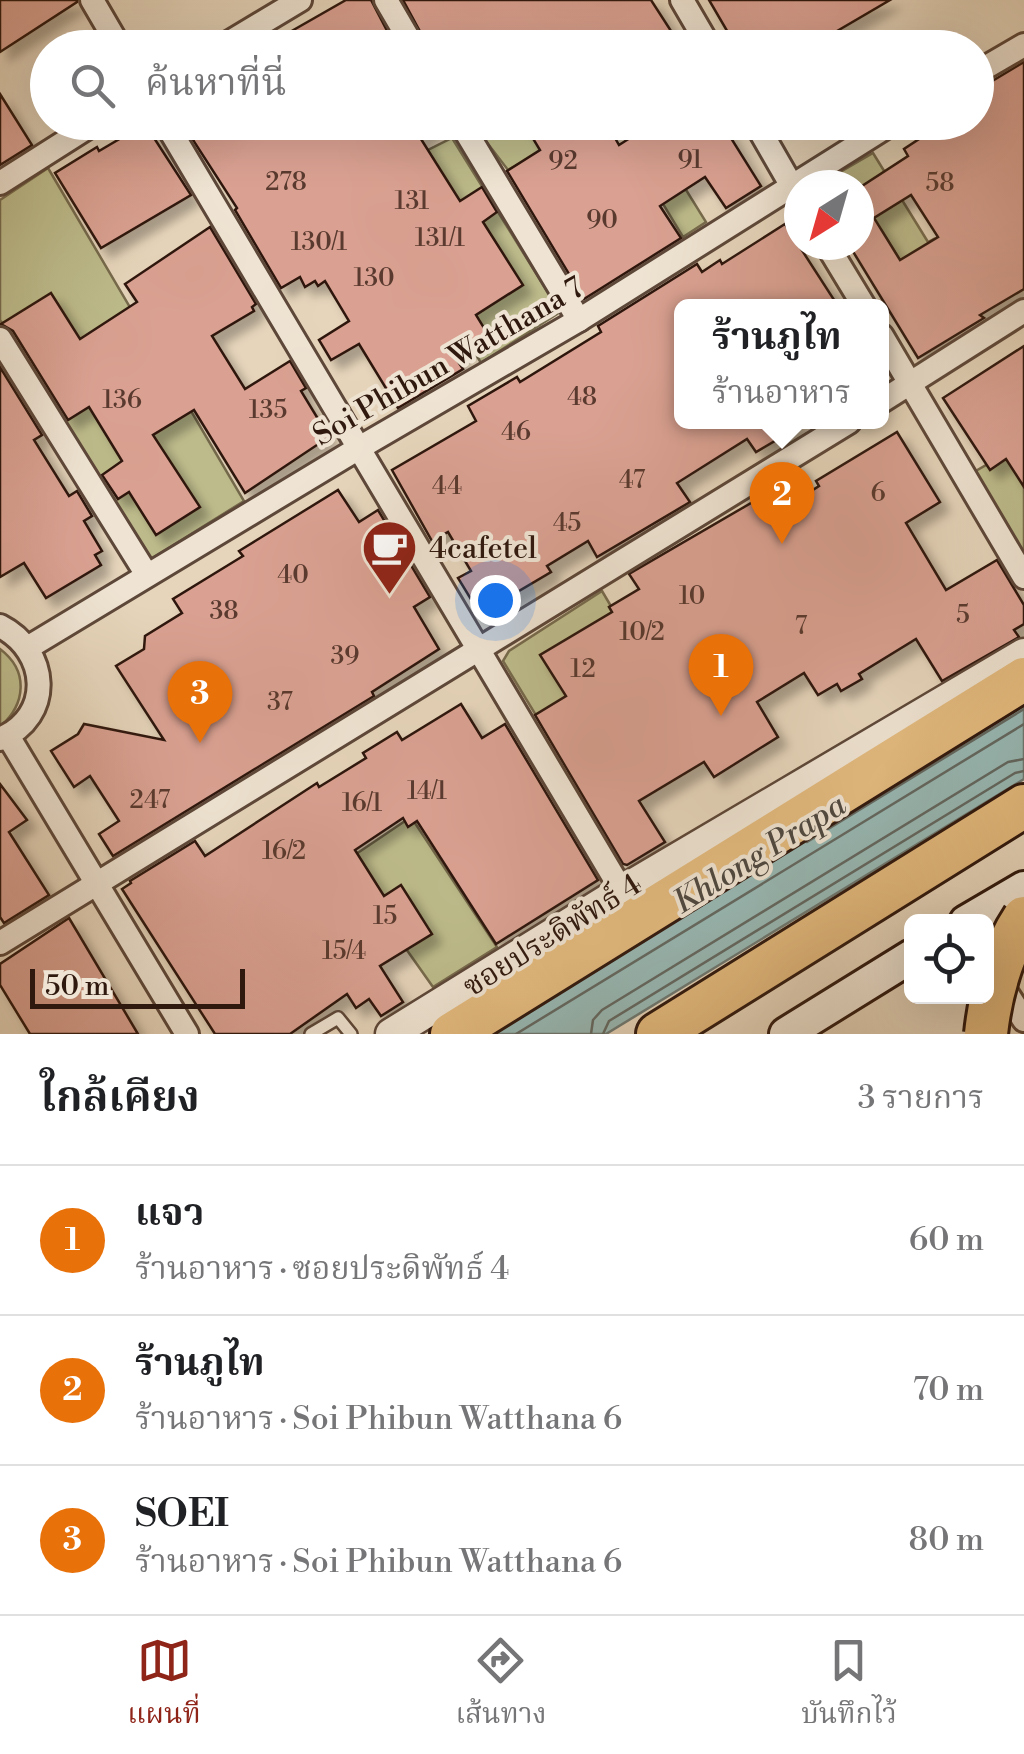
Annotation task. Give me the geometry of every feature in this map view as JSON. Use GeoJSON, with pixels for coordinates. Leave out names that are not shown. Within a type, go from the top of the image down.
{"type":"FeatureCollection","features":[{"type":"Feature","properties":{"kind":"highway"},"geometry":{"type":"LineString","coordinates":[[452,1034],[1024,679]]}},
{"type":"Feature","properties":{"kind":"highway"},"geometry":{"type":"LineString","coordinates":[[658,1034],[1024,806]]}},
{"type":"Feature","properties":{"kind":"highway"},"geometry":{"type":"LineString","coordinates":[[986,1034],[989,1004],[1014,933],[1024,918]]}},
{"type":"Feature","properties":{"kind":"main road"},"geometry":{"type":"LineString","coordinates":[[980,914],[1024,888]]}},
{"type":"Feature","properties":{"kind":"main road"},"geometry":{"type":"LineString","coordinates":[[786,1034],[904,961]]}},
{"type":"Feature","properties":{"kind":"street"},"geometry":{"type":"LineString","coordinates":[[92,0],[110,30]]}},
{"type":"Feature","properties":{"kind":"street"},"geometry":{"type":"LineString","coordinates":[[250,30],[300,0]]}},
{"type":"Feature","properties":{"kind":"street"},"geometry":{"type":"LineString","coordinates":[[386,0],[404,30]]}},
{"type":"Feature","properties":{"kind":"street"},"geometry":{"type":"LineString","coordinates":[[682,0],[700,30]]}},
{"type":"Feature","properties":{"kind":"street"},"geometry":{"type":"LineString","coordinates":[[994,63],[1024,45]]}},
{"type":"Feature","properties":{"kind":"street"},"geometry":{"type":"LineString","coordinates":[[0,182],[67,140]]}},
{"type":"Feature","properties":{"kind":"street"},"geometry":{"type":"LineString","coordinates":[[175,140],[622,891]]}},
{"type":"Feature","properties":{"kind":"street"},"geometry":{"type":"LineString","coordinates":[[471,140],[579,320]]}},
{"type":"Feature","properties":{"kind":"street"},"geometry":{"type":"LineString","coordinates":[[765,140],[784,172]]}},
{"type":"Feature","properties":{"kind":"street","name":"Soi Phibun Watthana 7"},"geometry":{"type":"LineString","coordinates":[[825,170],[868,140]]}},
{"type":"Feature","properties":{"kind":"street","name":"Soi Phibun Watthana 7"},"geometry":{"type":"LineString","coordinates":[[28,648],[784,198]]}},
{"type":"Feature","properties":{"kind":"street"},"geometry":{"type":"LineString","coordinates":[[837,260],[860,299]]}},
{"type":"Feature","properties":{"kind":"street"},"geometry":{"type":"LineString","coordinates":[[889,397],[1024,311]]}},
{"type":"Feature","properties":{"kind":"street"},"geometry":{"type":"LineString","coordinates":[[0,339],[148,575]]}},
{"type":"Feature","properties":{"kind":"street"},"geometry":{"type":"LineString","coordinates":[[889,348],[1024,577]]}},
{"type":"Feature","properties":{"kind":"street"},"geometry":{"type":"LineString","coordinates":[[0,943],[838,429]]}},
{"type":"Feature","properties":{"kind":"street"},"geometry":{"type":"LineString","coordinates":[[0,626],[14,633],[28,648],[38,676],[35,706],[25,723],[4,737],[187,1034]]}},
{"type":"Feature","properties":{"kind":"street","name":"ซอยประดิพัทธ์ 4"},"geometry":{"type":"LineString","coordinates":[[391,1034],[622,891],[1024,654]]}},
{"type":"Feature","properties":{"kind":"street"},"geometry":{"type":"LineString","coordinates":[[994,974],[1024,1020]]}},
{"type":"Feature","properties":{"kind":"lane"},"geometry":{"type":"LineString","coordinates":[[311,1034],[338,1018],[351,1034]]}},
{"type":"Feature","properties":{"kind":"shaded area"},"geometry":{"type":"Polygon","coordinates":[[[453,140],[560,312],[481,363],[452,313],[512,279],[426,151],[453,140]]]}},
{"type":"Feature","properties":{"kind":"shaded area"},"geometry":{"type":"Polygon","coordinates":[[[485,140],[563,140],[508,170],[485,140]]]}},
{"type":"Feature","properties":{"kind":"shaded area"},"geometry":{"type":"Polygon","coordinates":[[[873,153],[928,242],[934,239],[954,272],[920,293],[882,231],[874,234],[874,170],[844,170],[873,153]]]}},
{"type":"Feature","properties":{"kind":"shaded area"},"geometry":{"type":"Polygon","coordinates":[[[48,168],[244,501],[151,559],[0,320],[0,200],[48,168]]]}},
{"type":"Feature","properties":{"kind":"shaded area"},"geometry":{"type":"Polygon","coordinates":[[[683,185],[706,222],[683,237],[660,199],[683,185]]]}},
{"type":"Feature","properties":{"kind":"shaded area"},"geometry":{"type":"Polygon","coordinates":[[[1009,452],[1024,474],[1024,561],[974,472],[1009,452]]]}},
{"type":"Feature","properties":{"kind":"shaded area"},"geometry":{"type":"Polygon","coordinates":[[[602,591],[618,618],[577,693],[537,717],[503,661],[509,651],[602,591]]]}},
{"type":"Feature","properties":{"kind":"shaded area"},"geometry":{"type":"Polygon","coordinates":[[[0,649],[16,667],[21,688],[15,708],[0,727],[0,649]]]}},
{"type":"Feature","properties":{"kind":"shaded area"},"geometry":{"type":"Polygon","coordinates":[[[411,817],[497,947],[433,987],[363,888],[319,879],[411,817]]]}},
{"type":"Feature","properties":{"kind":"water"},"geometry":{"type":"Polygon","coordinates":[[[1024,697],[1024,779],[606,1034],[473,1034],[1024,697]]]}},
{"type":"Feature","properties":{"kind":"building"},"geometry":{"type":"Polygon","coordinates":[[[0,0],[77,0],[77,2],[0,52],[0,0]]]}},
{"type":"Feature","properties":{"kind":"building"},"geometry":{"type":"Polygon","coordinates":[[[346,0],[371,0],[387,30],[294,30],[346,0]]]}},
{"type":"Feature","properties":{"kind":"building"},"geometry":{"type":"Polygon","coordinates":[[[403,0],[651,0],[670,30],[419,30],[403,0]]]}},
{"type":"Feature","properties":{"kind":"building"},"geometry":{"type":"Polygon","coordinates":[[[709,0],[890,0],[839,30],[726,30],[709,0]]]}},
{"type":"Feature","properties":{"kind":"building"},"geometry":{"type":"Polygon","coordinates":[[[1024,62],[1024,289],[918,358],[889,311],[889,299],[882,299],[858,260],[874,260],[874,218],[874,178],[908,156],[904,149],[918,140],[994,140],[994,80],[1024,62]],[[911,195],[874,218],[900,260],[938,237],[911,195]]]}},
{"type":"Feature","properties":{"kind":"building"},"geometry":{"type":"Polygon","coordinates":[[[0,94],[32,145],[0,165],[0,94]]]}},
{"type":"Feature","properties":{"kind":"building"},"geometry":{"type":"Polygon","coordinates":[[[118,140],[155,140],[191,195],[101,248],[55,173],[97,147],[99,151],[118,140]]]}},
{"type":"Feature","properties":{"kind":"building"},"geometry":{"type":"Polygon","coordinates":[[[193,140],[422,140],[460,201],[482,187],[497,212],[483,222],[523,285],[476,315],[489,336],[455,357],[463,369],[398,408],[359,344],[331,360],[319,340],[349,321],[325,281],[305,287],[300,277],[281,288],[237,208],[193,140]]]}},
{"type":"Feature","properties":{"kind":"building"},"geometry":{"type":"Polygon","coordinates":[[[534,140],[616,140],[619,145],[627,140],[732,140],[761,186],[726,208],[705,177],[660,206],[681,238],[584,299],[507,171],[540,150],[534,140]]]}},
{"type":"Feature","properties":{"kind":"building"},"geometry":{"type":"Polygon","coordinates":[[[784,225],[784,260],[808,260],[833,299],[674,299],[674,429],[795,429],[756,452],[747,439],[677,483],[690,502],[597,557],[588,541],[547,566],[551,572],[480,614],[458,578],[471,571],[448,532],[432,541],[392,470],[476,421],[468,406],[517,377],[520,382],[601,332],[598,326],[697,264],[702,272],[720,260],[722,264],[784,225]]]}},
{"type":"Feature","properties":{"kind":"building"},"geometry":{"type":"Polygon","coordinates":[[[210,227],[256,304],[252,307],[254,311],[212,336],[245,389],[290,361],[306,388],[301,391],[329,437],[245,493],[194,410],[153,435],[200,507],[156,535],[129,492],[118,499],[102,475],[122,461],[89,407],[68,420],[13,331],[1,324],[51,293],[80,339],[137,302],[125,284],[210,227]]]}},
{"type":"Feature","properties":{"kind":"building"},"geometry":{"type":"Polygon","coordinates":[[[1024,346],[1024,487],[1006,459],[990,470],[943,398],[1024,346]]]}},
{"type":"Feature","properties":{"kind":"building"},"geometry":{"type":"Polygon","coordinates":[[[0,367],[42,435],[34,440],[69,496],[77,491],[92,516],[84,521],[102,551],[95,555],[101,565],[46,598],[24,563],[0,577],[0,367]]]}},
{"type":"Feature","properties":{"kind":"building"},"geometry":{"type":"Polygon","coordinates":[[[897,432],[940,502],[906,523],[946,590],[997,560],[1024,605],[1024,624],[1014,630],[1019,637],[942,681],[916,639],[859,674],[862,679],[841,691],[837,684],[818,695],[804,673],[757,702],[778,737],[714,777],[704,762],[639,801],[665,842],[623,864],[535,715],[566,696],[540,655],[612,612],[609,607],[639,589],[629,574],[770,492],[781,510],[819,486],[816,481],[897,432]]]}},
{"type":"Feature","properties":{"kind":"building"},"geometry":{"type":"Polygon","coordinates":[[[338,490],[359,522],[378,510],[430,597],[414,607],[439,649],[372,692],[374,696],[113,856],[99,834],[119,821],[90,776],[74,787],[51,751],[78,734],[84,724],[164,740],[116,666],[144,649],[145,636],[182,613],[173,599],[243,556],[239,551],[338,490]]]}},
{"type":"Feature","properties":{"kind":"building"},"geometry":{"type":"Polygon","coordinates":[[[461,704],[482,738],[505,724],[598,880],[496,944],[417,821],[408,827],[403,818],[355,850],[384,896],[401,885],[432,934],[380,966],[403,1002],[381,1016],[369,999],[356,1008],[347,994],[290,1034],[215,1034],[122,889],[195,841],[205,856],[317,783],[319,787],[366,758],[363,753],[397,732],[402,740],[461,704]]]}},
{"type":"Feature","properties":{"kind":"building"},"geometry":{"type":"Polygon","coordinates":[[[0,784],[27,820],[9,832],[49,895],[4,923],[0,917],[0,784]]]}},
{"type":"Feature","properties":{"kind":"building"},"geometry":{"type":"Polygon","coordinates":[[[69,918],[138,1034],[30,1034],[0,985],[0,964],[69,918]]]}},
{"type":"Feature","properties":{"kind":"place","name":"ร้านภูไท"},"geometry":{"type":"Point","coordinates":[782,544]}},
{"type":"Feature","properties":{"kind":"place","name":"4cafetel"},"geometry":{"type":"Point","coordinates":[390,597]}},
{"type":"Feature","properties":{"kind":"place","name":"แจว"},"geometry":{"type":"Point","coordinates":[721,716]}},
{"type":"Feature","properties":{"kind":"place","name":"SOEI"},"geometry":{"type":"Point","coordinates":[200,743]}},
{"type":"Feature","properties":{"kind":"water label","name":"Khlong Prapa"},"geometry":{"type":"Point","coordinates":[759,853]}}]}
